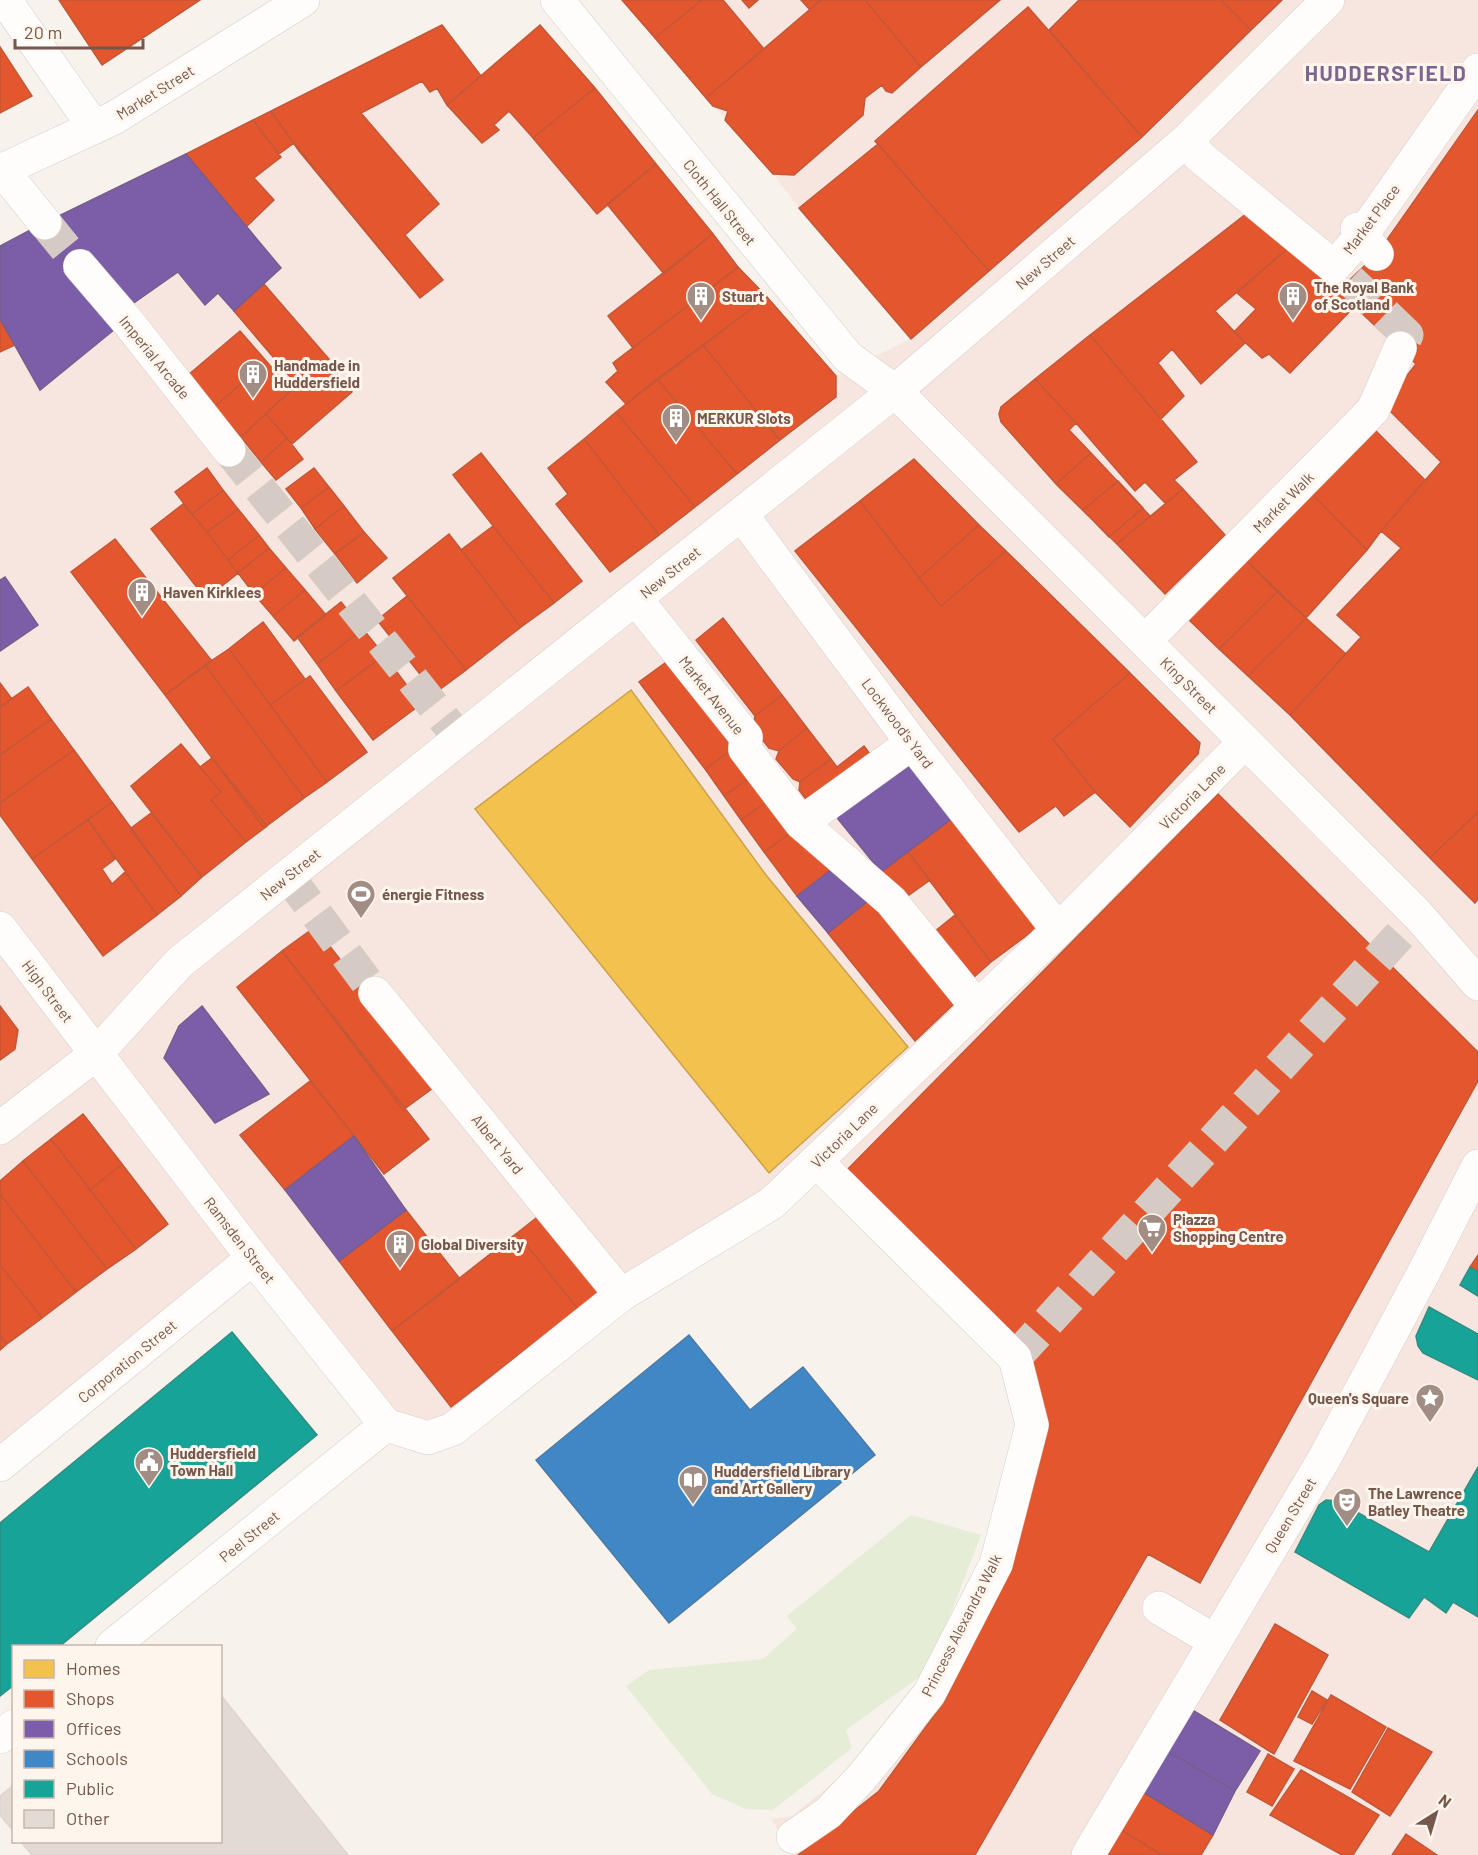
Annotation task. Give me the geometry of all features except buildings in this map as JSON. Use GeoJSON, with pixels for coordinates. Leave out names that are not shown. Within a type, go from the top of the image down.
{"type":"FeatureCollection","features":[{"type":"Feature","properties":{"kind":"street"},"geometry":{"type":"LineString","coordinates":[[5,0],[94,128]]}},
{"type":"Feature","properties":{"kind":"street","name":"Market Street"},"geometry":{"type":"LineString","coordinates":[[1,171],[114,118],[303,0]]}},
{"type":"Feature","properties":{"kind":"street","name":"Cloth Hall Street"},"geometry":{"type":"LineString","coordinates":[[557,0],[848,357],[896,391]]}},
{"type":"Feature","properties":{"kind":"street","name":"New Street"},"geometry":{"type":"LineString","coordinates":[[0,1128],[96,1054],[180,962],[896,391],[1188,139],[1328,0]]}},
{"type":"Feature","properties":{"kind":"street","name":"Market Place"},"geometry":{"type":"LineString","coordinates":[[1188,139],[1198,155],[1342,273],[1478,70]]}},
{"type":"Feature","properties":{"kind":"street"},"geometry":{"type":"LineString","coordinates":[[1,171],[45,223]]}},
{"type":"Feature","properties":{"kind":"street","name":"Imperial Arcade"},"geometry":{"type":"LineString","coordinates":[[80,266],[128,322],[229,450]]}},
{"type":"Feature","properties":{"kind":"street","name":"Market Walk"},"geometry":{"type":"LineString","coordinates":[[1145,641],[1373,410],[1400,348]]}},
{"type":"Feature","properties":{"kind":"street","name":"King Street"},"geometry":{"type":"LineString","coordinates":[[896,391],[1418,915],[1478,984]]}},
{"type":"Feature","properties":{"kind":"street","name":"Lockwood's Yard"},"geometry":{"type":"LineString","coordinates":[[741,514],[912,743],[1058,930]]}},
{"type":"Feature","properties":{"kind":"street","name":"Market Avenue"},"geometry":{"type":"LineString","coordinates":[[636,599],[746,737],[745,749],[801,823],[891,901],[977,1007]]}},
{"type":"Feature","properties":{"kind":"street","name":"Victoria Lane"},"geometry":{"type":"LineString","coordinates":[[386,1425],[428,1438],[453,1430],[621,1295],[772,1203],[1058,930],[1245,742]]}},
{"type":"Feature","properties":{"kind":"street"},"geometry":{"type":"LineString","coordinates":[[801,823],[912,743]]}},
{"type":"Feature","properties":{"kind":"street","name":"High Street"},"geometry":{"type":"LineString","coordinates":[[0,928],[96,1054]]}},
{"type":"Feature","properties":{"kind":"street","name":"Albert Yard"},"geometry":{"type":"LineString","coordinates":[[375,993],[621,1295]]}},
{"type":"Feature","properties":{"kind":"street","name":"Ramsden Street"},"geometry":{"type":"LineString","coordinates":[[96,1054],[253,1258],[386,1425]]}},
{"type":"Feature","properties":{"kind":"street","name":"Princess Alexandra Walk"},"geometry":{"type":"LineString","coordinates":[[793,1837],[828,1813],[862,1777],[929,1694],[996,1564],[1032,1425],[1015,1358],[817,1162]]}},
{"type":"Feature","properties":{"kind":"street","name":"Queen Street"},"geometry":{"type":"LineString","coordinates":[[1088,1855],[1324,1459],[1478,1166]]}},
{"type":"Feature","properties":{"kind":"street","name":"Corporation Street"},"geometry":{"type":"LineString","coordinates":[[0,1465],[253,1258]]}},
{"type":"Feature","properties":{"kind":"street","name":"Peel Street"},"geometry":{"type":"LineString","coordinates":[[114,1645],[386,1425]]}},
{"type":"Feature","properties":{"kind":"street"},"geometry":{"type":"LineString","coordinates":[[1159,1608],[1215,1641]]}},
{"type":"Feature","properties":{"kind":"street"},"geometry":{"type":"LineString","coordinates":[[0,1737],[12,1728]]}},
{"type":"Feature","properties":{"kind":"shaded area"},"geometry":{"type":"Polygon","coordinates":[[[622,0],[1478,0],[1478,1855],[796,1855],[771,1819],[792,1816],[866,1756],[922,1684],[989,1542],[1018,1428],[1005,1367],[814,1181],[626,1306],[442,1450],[393,1418],[249,1250],[0,1451],[0,246],[442,25],[481,76],[540,25],[595,88],[738,267],[836,376],[910,339],[773,174],[622,0]]]}},
{"type":"Feature","properties":{"kind":"green space"},"geometry":{"type":"Polygon","coordinates":[[[911,1515],[981,1535],[929,1670],[846,1730],[852,1748],[773,1810],[746,1809],[712,1794],[626,1686],[649,1670],[763,1659],[797,1629],[787,1616],[911,1515]]]}},
{"type":"Feature","properties":{"kind":"tunnel"},"geometry":{"type":"LineString","coordinates":[[45,223],[80,266]]}},
{"type":"Feature","properties":{"kind":"tunnel"},"geometry":{"type":"LineString","coordinates":[[1350,280],[1407,335],[1400,348]]}},
{"type":"Feature","properties":{"kind":"tunnel"},"geometry":{"type":"LineString","coordinates":[[229,450],[460,739]]}},
{"type":"Feature","properties":{"kind":"tunnel"},"geometry":{"type":"LineString","coordinates":[[288,876],[375,993]]}},
{"type":"Feature","properties":{"kind":"tunnel"},"geometry":{"type":"LineString","coordinates":[[1015,1358],[1418,915]]}},
{"type":"Feature","properties":{"kind":"place","name":"Stuart"},"geometry":{"type":"Point","coordinates":[701,322]}},
{"type":"Feature","properties":{"kind":"place","name":"The Royal Bank of Scotland"},"geometry":{"type":"Point","coordinates":[1293,322]}},
{"type":"Feature","properties":{"kind":"place","name":"Handmade in Huddersfield"},"geometry":{"type":"Point","coordinates":[253,400]}},
{"type":"Feature","properties":{"kind":"place","name":"MERKUR Slots"},"geometry":{"type":"Point","coordinates":[676,444]}},
{"type":"Feature","properties":{"kind":"place","name":"Haven Kirklees"},"geometry":{"type":"Point","coordinates":[142,618]}},
{"type":"Feature","properties":{"kind":"place","name":"énergie Fitness"},"geometry":{"type":"Point","coordinates":[361,920]}},
{"type":"Feature","properties":{"kind":"place","name":"Piazza Shopping Centre"},"geometry":{"type":"Point","coordinates":[1152,1254]}},
{"type":"Feature","properties":{"kind":"place","name":"Global Diversity"},"geometry":{"type":"Point","coordinates":[400,1270]}},
{"type":"Feature","properties":{"kind":"place","name":"Queen's Square"},"geometry":{"type":"Point","coordinates":[1430,1424]}},
{"type":"Feature","properties":{"kind":"place","name":"Huddersfield Town Hall"},"geometry":{"type":"Point","coordinates":[149,1488]}},
{"type":"Feature","properties":{"kind":"place","name":"Huddersfield Library and Art Gallery"},"geometry":{"type":"Point","coordinates":[693,1506]}},
{"type":"Feature","properties":{"kind":"place","name":"The Lawrence Batley Theatre"},"geometry":{"type":"Point","coordinates":[1347,1528]}},
{"type":"Feature","properties":{"kind":"district","name":"HUDDERSFIELD"},"geometry":{"type":"Point","coordinates":[1386,72]}}]}
